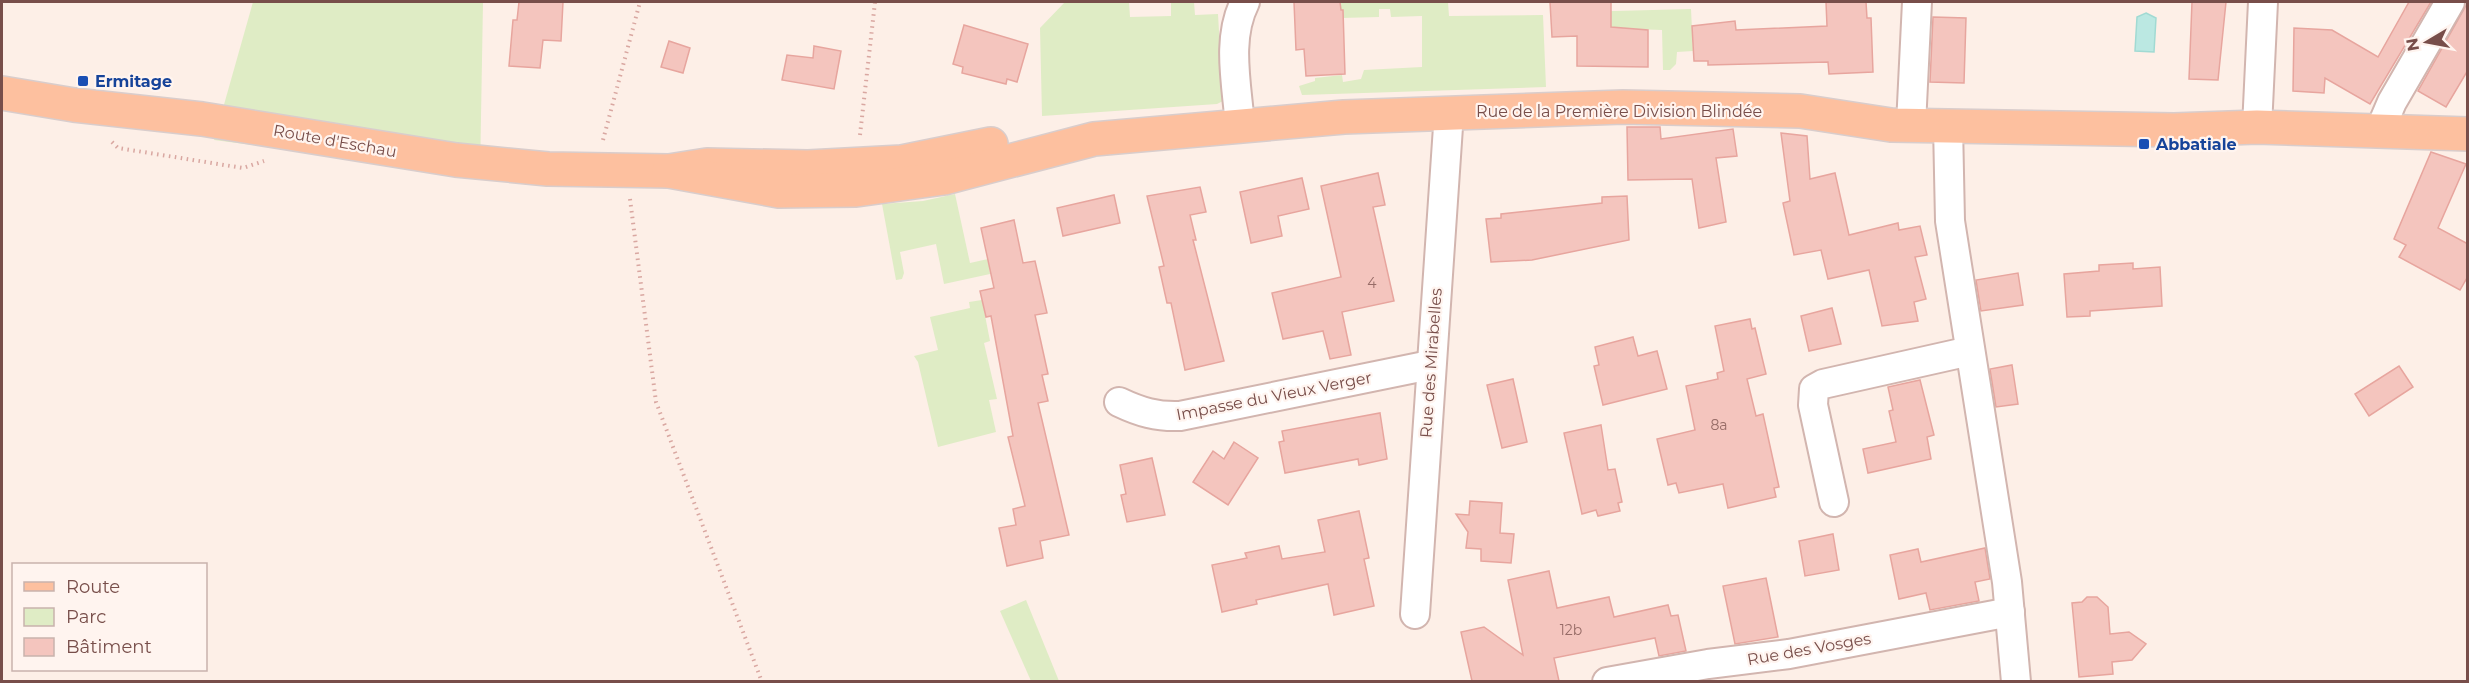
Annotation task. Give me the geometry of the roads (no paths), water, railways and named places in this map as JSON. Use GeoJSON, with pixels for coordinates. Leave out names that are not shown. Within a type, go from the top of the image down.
{"type":"FeatureCollection","features":[{"type":"Feature","properties":{"kind":"main road","name":"Route d'Eschau"},"geometry":{"type":"LineString","coordinates":[[2,93],[74,105],[201,119],[456,160],[614,171],[669,171]]}},
{"type":"Feature","properties":{"kind":"main road","name":"Rue de la Première Division Blindée"},"geometry":{"type":"LineString","coordinates":[[669,171],[707,165],[808,167],[902,162],[1006,141],[1069,137],[1094,139],[1355,116],[1623,107],[1820,112],[1877,123],[1911,125],[2174,130],[2257,127],[2468,134]]}},
{"type":"Feature","properties":{"kind":"street"},"geometry":{"type":"LineString","coordinates":[[1240,126],[1234,34],[1238,16],[1245,2]]}},
{"type":"Feature","properties":{"kind":"street"},"geometry":{"type":"LineString","coordinates":[[1911,125],[1917,2]]}},
{"type":"Feature","properties":{"kind":"street"},"geometry":{"type":"LineString","coordinates":[[2257,127],[2263,2]]}},
{"type":"Feature","properties":{"kind":"street"},"geometry":{"type":"LineString","coordinates":[[2380,130],[2392,102],[2451,2]]}},
{"type":"Feature","properties":{"kind":"street","name":"Rue des Mirabelles"},"geometry":{"type":"LineString","coordinates":[[1415,614],[1430,364],[1449,112]]}},
{"type":"Feature","properties":{"kind":"street"},"geometry":{"type":"LineString","coordinates":[[1948,125],[1950,221],[2010,612],[2016,681]]}},
{"type":"Feature","properties":{"kind":"street"},"geometry":{"type":"LineString","coordinates":[[1834,501],[1812,399],[1814,389],[1823,384],[1970,351]]}},
{"type":"Feature","properties":{"kind":"street","name":"Impasse du Vieux Verger"},"geometry":{"type":"LineString","coordinates":[[1119,402],[1139,412],[1162,417],[1180,416],[1430,364]]}},
{"type":"Feature","properties":{"kind":"street","name":"Rue des Vosges"},"geometry":{"type":"LineString","coordinates":[[1607,681],[1708,664],[1789,654],[2010,612]]}},
{"type":"Feature","properties":{"kind":"water"},"geometry":{"type":"Polygon","coordinates":[[[2146,13],[2156,18],[2154,52],[2135,51],[2137,17],[2146,13]]]}},
{"type":"Feature","properties":{"kind":"place","name":"Ermitage"},"geometry":{"type":"Point","coordinates":[83,81]}},
{"type":"Feature","properties":{"kind":"place","name":"Abbatiale"},"geometry":{"type":"Point","coordinates":[2144,144]}}]}
